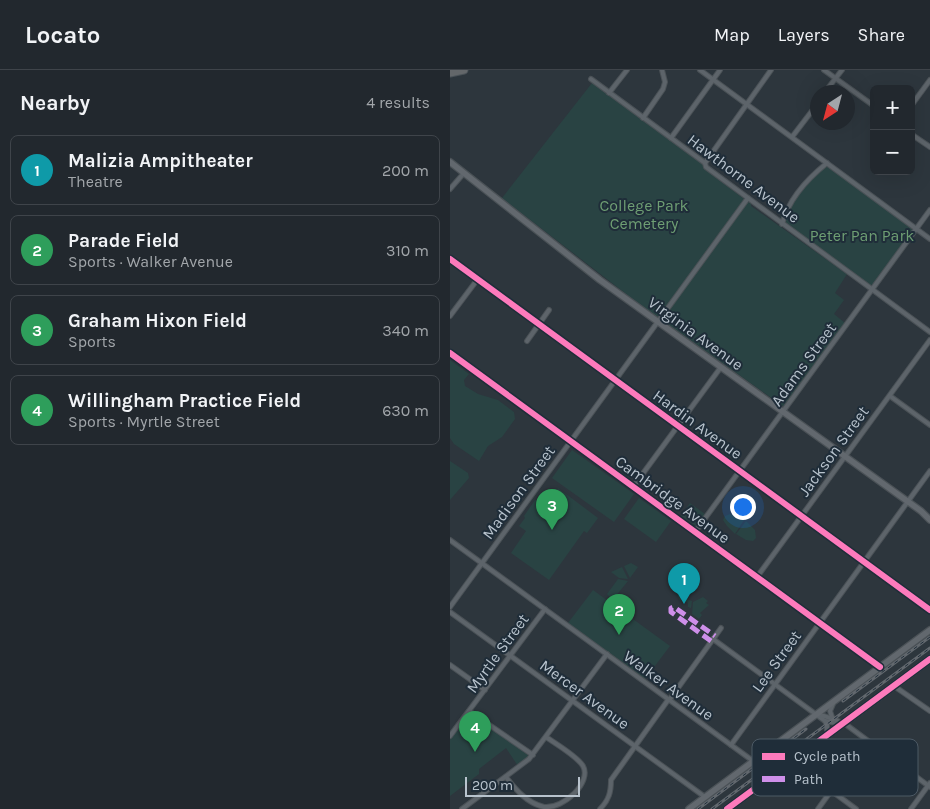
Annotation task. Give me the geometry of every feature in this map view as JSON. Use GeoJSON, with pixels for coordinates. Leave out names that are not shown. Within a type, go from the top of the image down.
{"type":"FeatureCollection","features":[{"type":"Feature","properties":{"kind":"highway"},"geometry":{"type":"LineString","coordinates":[[450,73],[464,70]]}},
{"type":"Feature","properties":{"kind":"main road","name":"Virginia Avenue"},"geometry":{"type":"LineString","coordinates":[[450,162],[600,280],[930,520]]}},
{"type":"Feature","properties":{"kind":"main road"},"geometry":{"type":"LineString","coordinates":[[784,739],[930,630]]}},
{"type":"Feature","properties":{"kind":"main road"},"geometry":{"type":"LineString","coordinates":[[823,739],[930,659]]}},
{"type":"Feature","properties":{"kind":"main road"},"geometry":{"type":"LineString","coordinates":[[688,809],[752,762]]}},
{"type":"Feature","properties":{"kind":"main road"},"geometry":{"type":"LineString","coordinates":[[727,809],[752,790]]}},
{"type":"Feature","properties":{"kind":"street"},"geometry":{"type":"LineString","coordinates":[[609,93],[627,70]]}},
{"type":"Feature","properties":{"kind":"street"},"geometry":{"type":"LineString","coordinates":[[642,118],[663,89],[665,82],[662,70]]}},
{"type":"Feature","properties":{"kind":"street"},"geometry":{"type":"LineString","coordinates":[[700,70],[930,239]]}},
{"type":"Feature","properties":{"kind":"street"},"geometry":{"type":"LineString","coordinates":[[671,138],[720,70]]}},
{"type":"Feature","properties":{"kind":"street"},"geometry":{"type":"LineString","coordinates":[[705,163],[771,70]]}},
{"type":"Feature","properties":{"kind":"street"},"geometry":{"type":"LineString","coordinates":[[824,70],[870,103]]}},
{"type":"Feature","properties":{"kind":"street"},"geometry":{"type":"LineString","coordinates":[[830,85],[842,70]]}},
{"type":"Feature","properties":{"kind":"street","name":"Hawthorne Avenue"},"geometry":{"type":"LineString","coordinates":[[591,79],[705,163],[706,167],[782,224],[930,332]]}},
{"type":"Feature","properties":{"kind":"street"},"geometry":{"type":"LineString","coordinates":[[915,101],[930,80]]}},
{"type":"Feature","properties":{"kind":"street"},"geometry":{"type":"LineString","coordinates":[[792,137],[810,113]]}},
{"type":"Feature","properties":{"kind":"street"},"geometry":{"type":"LineString","coordinates":[[915,137],[930,147]]}},
{"type":"Feature","properties":{"kind":"street"},"geometry":{"type":"LineString","coordinates":[[782,224],[788,208],[800,188],[826,163]]}},
{"type":"Feature","properties":{"kind":"street"},"geometry":{"type":"LineString","coordinates":[[450,189],[464,173]]}},
{"type":"Feature","properties":{"kind":"street","name":"Madison Street"},"geometry":{"type":"LineString","coordinates":[[450,607],[748,198]]}},
{"type":"Feature","properties":{"kind":"street","name":"Adams Street"},"geometry":{"type":"LineString","coordinates":[[696,532],[930,210]]}},
{"type":"Feature","properties":{"kind":"street","name":"Hardin Avenue"},"geometry":{"type":"LineString","coordinates":[[450,259],[930,610]]}},
{"type":"Feature","properties":{"kind":"street"},"geometry":{"type":"LineString","coordinates":[[450,316],[477,280]]}},
{"type":"Feature","properties":{"kind":"street"},"geometry":{"type":"LineString","coordinates":[[527,341],[550,310]]}},
{"type":"Feature","properties":{"kind":"street","name":"Jackson Street"},"geometry":{"type":"LineString","coordinates":[[757,577],[930,340]]}},
{"type":"Feature","properties":{"kind":"street","name":"Cambridge Avenue"},"geometry":{"type":"LineString","coordinates":[[450,353],[880,667]]}},
{"type":"Feature","properties":{"kind":"street"},"geometry":{"type":"LineString","coordinates":[[634,487],[720,367]]}},
{"type":"Feature","properties":{"kind":"street"},"geometry":{"type":"LineString","coordinates":[[890,396],[930,425]]}},
{"type":"Feature","properties":{"kind":"street","name":"Lee Street"},"geometry":{"type":"LineString","coordinates":[[730,745],[930,470]]}},
{"type":"Feature","properties":{"kind":"street","name":"Walker Avenue"},"geometry":{"type":"LineString","coordinates":[[450,540],[752,760]]}},
{"type":"Feature","properties":{"kind":"street"},"geometry":{"type":"LineString","coordinates":[[926,607],[930,601]]}},
{"type":"Feature","properties":{"kind":"street","name":"Myrtle Street"},"geometry":{"type":"LineString","coordinates":[[450,736],[545,609]]}},
{"type":"Feature","properties":{"kind":"street","name":"Mercer Avenue"},"geometry":{"type":"LineString","coordinates":[[450,612],[705,797]]}},
{"type":"Feature","properties":{"kind":"street"},"geometry":{"type":"LineString","coordinates":[[600,809],[608,800],[611,780],[721,628]]}},
{"type":"Feature","properties":{"kind":"street"},"geometry":{"type":"LineString","coordinates":[[713,639],[818,715],[825,721],[828,728],[827,736]]}},
{"type":"Feature","properties":{"kind":"street"},"geometry":{"type":"LineString","coordinates":[[462,809],[533,755],[606,654]]}},
{"type":"Feature","properties":{"kind":"street"},"geometry":{"type":"LineString","coordinates":[[450,665],[485,690]]}},
{"type":"Feature","properties":{"kind":"street"},"geometry":{"type":"LineString","coordinates":[[894,686],[930,712]]}},
{"type":"Feature","properties":{"kind":"street"},"geometry":{"type":"LineString","coordinates":[[832,720],[830,711],[834,703]]}},
{"type":"Feature","properties":{"kind":"street"},"geometry":{"type":"LineString","coordinates":[[469,711],[533,755]]}},
{"type":"Feature","properties":{"kind":"street"},"geometry":{"type":"LineString","coordinates":[[818,715],[844,724],[865,739]]}},
{"type":"Feature","properties":{"kind":"street"},"geometry":{"type":"LineString","coordinates":[[825,721],[844,724]]}},
{"type":"Feature","properties":{"kind":"street"},"geometry":{"type":"LineString","coordinates":[[506,776],[517,792],[529,801],[543,807],[561,806],[569,800],[583,781],[584,769],[579,762],[546,737]]}},
{"type":"Feature","properties":{"kind":"street"},"geometry":{"type":"LineString","coordinates":[[911,809],[929,785],[918,777]]}},
{"type":"Feature","properties":{"kind":"street"},"geometry":{"type":"LineString","coordinates":[[818,809],[828,796]]}},
{"type":"Feature","properties":{"kind":"street"},"geometry":{"type":"LineString","coordinates":[[839,796],[856,809]]}},
{"type":"Feature","properties":{"kind":"green space","name":"College Park Cemetery"},"geometry":{"type":"Polygon","coordinates":[[[592,83],[702,164],[707,171],[751,204],[751,206],[847,274],[835,293],[844,300],[834,314],[845,323],[784,407],[630,297],[502,198],[592,83]]]}},
{"type":"Feature","properties":{"kind":"green space","name":"Peter Pan Park"},"geometry":{"type":"Polygon","coordinates":[[[825,165],[918,228],[873,291],[778,220],[813,176],[825,165]]]}},
{"type":"Feature","properties":{"kind":"green space"},"geometry":{"type":"Polygon","coordinates":[[[450,360],[469,374],[464,380],[465,386],[478,394],[498,400],[514,412],[515,419],[502,437],[488,446],[479,461],[454,444],[450,438],[450,360]]]}},
{"type":"Feature","properties":{"kind":"green space"},"geometry":{"type":"Polygon","coordinates":[[[572,450],[634,494],[614,522],[552,478],[572,450]]]}},
{"type":"Feature","properties":{"kind":"green space"},"geometry":{"type":"Polygon","coordinates":[[[450,461],[468,473],[469,478],[450,500],[450,461]]]}},
{"type":"Feature","properties":{"kind":"green space"},"geometry":{"type":"Polygon","coordinates":[[[558,488],[598,518],[587,533],[584,531],[549,580],[511,553],[526,531],[519,526],[535,500],[545,505],[558,488]]]}},
{"type":"Feature","properties":{"kind":"green space"},"geometry":{"type":"Polygon","coordinates":[[[517,495],[522,499],[511,513],[507,509],[517,495]]]}},
{"type":"Feature","properties":{"kind":"green space"},"geometry":{"type":"Polygon","coordinates":[[[639,498],[671,521],[656,542],[624,519],[639,498]]]}},
{"type":"Feature","properties":{"kind":"green space"},"geometry":{"type":"Polygon","coordinates":[[[690,503],[705,514],[696,526],[681,516],[690,503]]]}},
{"type":"Feature","properties":{"kind":"green space"},"geometry":{"type":"Polygon","coordinates":[[[730,514],[744,520],[735,534],[723,520],[725,516],[730,514]]]}},
{"type":"Feature","properties":{"kind":"green space"},"geometry":{"type":"Polygon","coordinates":[[[746,521],[755,530],[756,538],[753,541],[746,540],[736,534],[746,521]]]}},
{"type":"Feature","properties":{"kind":"green space"},"geometry":{"type":"Polygon","coordinates":[[[631,563],[638,567],[630,578],[624,566],[631,563]]]}},
{"type":"Feature","properties":{"kind":"green space"},"geometry":{"type":"Polygon","coordinates":[[[622,567],[628,579],[619,578],[611,572],[622,567]]]}},
{"type":"Feature","properties":{"kind":"green space"},"geometry":{"type":"Polygon","coordinates":[[[618,579],[628,581],[615,597],[611,598],[607,594],[618,579]]]}},
{"type":"Feature","properties":{"kind":"green space"},"geometry":{"type":"Polygon","coordinates":[[[680,581],[684,585],[684,595],[692,601],[691,608],[688,607],[688,603],[683,599],[680,601],[679,599],[677,589],[680,581]]]}},
{"type":"Feature","properties":{"kind":"green space"},"geometry":{"type":"Polygon","coordinates":[[[593,590],[670,646],[645,679],[568,623],[593,590]]]}},
{"type":"Feature","properties":{"kind":"green space"},"geometry":{"type":"Polygon","coordinates":[[[703,597],[708,601],[706,603],[709,605],[700,613],[702,615],[699,619],[692,614],[693,602],[703,597]]]}},
{"type":"Feature","properties":{"kind":"green space"},"geometry":{"type":"Polygon","coordinates":[[[469,714],[531,756],[518,766],[506,748],[479,769],[479,774],[450,796],[450,739],[469,714]]]}},
{"type":"Feature","properties":{"kind":"railway"},"geometry":{"type":"LineString","coordinates":[[843,701],[930,637]]}},
{"type":"Feature","properties":{"kind":"railway"},"geometry":{"type":"LineString","coordinates":[[807,739],[930,648]]}},
{"type":"Feature","properties":{"kind":"railway"},"geometry":{"type":"LineString","coordinates":[[792,739],[806,729]]}},
{"type":"Feature","properties":{"kind":"railway"},"geometry":{"type":"LineString","coordinates":[[698,809],[752,769]]}},
{"type":"Feature","properties":{"kind":"railway"},"geometry":{"type":"LineString","coordinates":[[712,809],[752,779]]}},
{"type":"Feature","properties":{"kind":"marked path"},"geometry":{"type":"LineString","coordinates":[[711,641],[671,612],[671,608],[674,607],[715,636]]}},
{"type":"Feature","properties":{"kind":"cycle path"},"geometry":{"type":"LineString","coordinates":[[450,259],[930,610]]}},
{"type":"Feature","properties":{"kind":"cycle path"},"geometry":{"type":"LineString","coordinates":[[450,353],[880,667]]}},
{"type":"Feature","properties":{"kind":"cycle path"},"geometry":{"type":"LineString","coordinates":[[822,739],[930,659]]}},
{"type":"Feature","properties":{"kind":"cycle path"},"geometry":{"type":"LineString","coordinates":[[727,809],[752,791]]}},
{"type":"Feature","properties":{"kind":"place","name":"Graham Hixon Field"},"geometry":{"type":"Point","coordinates":[552,530]}},
{"type":"Feature","properties":{"kind":"place","name":"Malizia Ampitheater"},"geometry":{"type":"Point","coordinates":[684,604]}},
{"type":"Feature","properties":{"kind":"place","name":"Parade Field"},"geometry":{"type":"Point","coordinates":[619,635]}},
{"type":"Feature","properties":{"kind":"place","name":"Willingham Practice Field"},"geometry":{"type":"Point","coordinates":[475,752]}}]}
